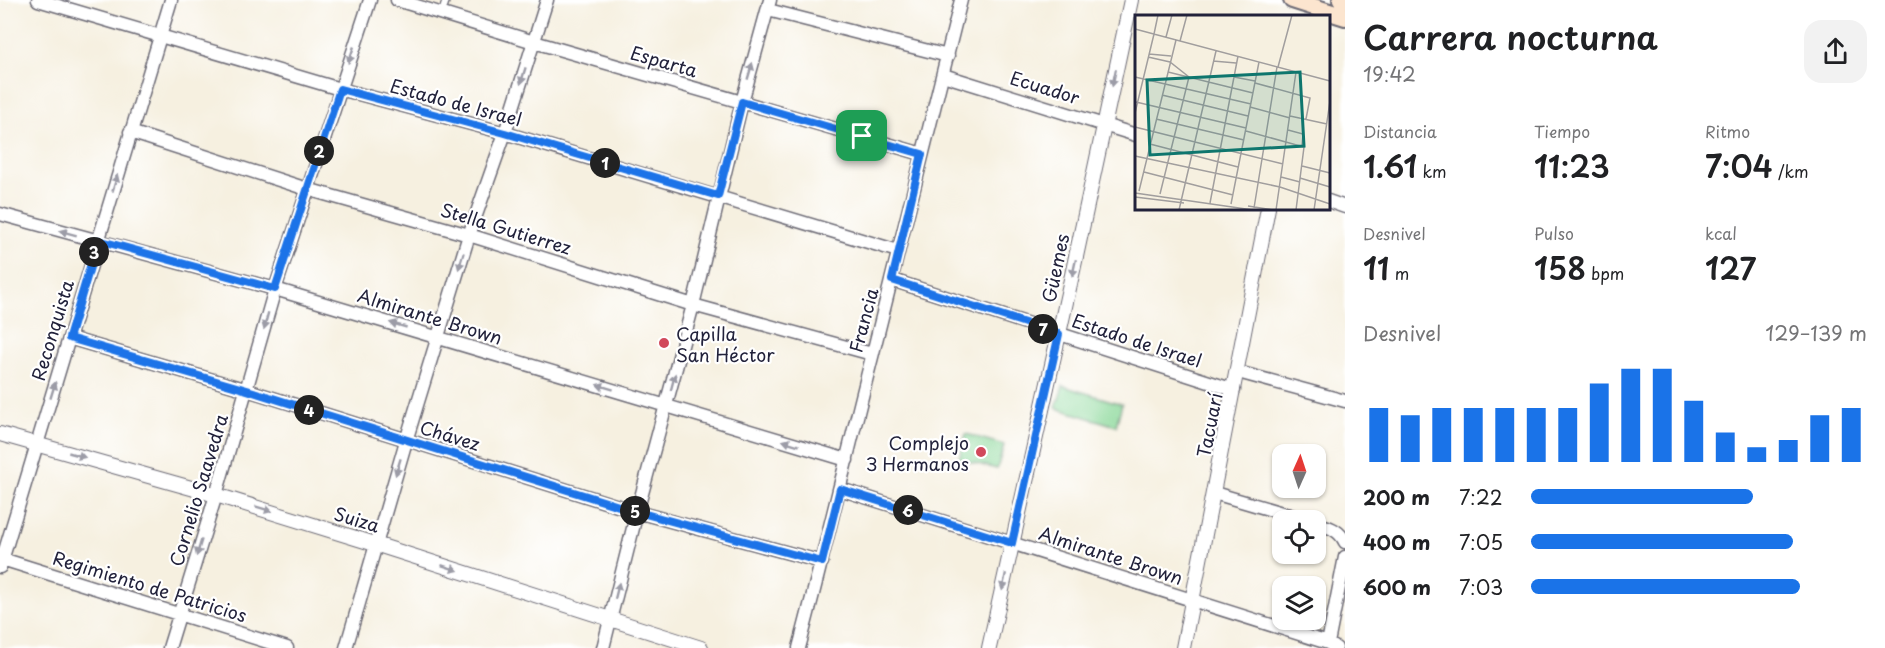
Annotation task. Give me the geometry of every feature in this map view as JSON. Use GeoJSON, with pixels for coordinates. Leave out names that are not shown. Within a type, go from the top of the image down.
{"type":"FeatureCollection","features":[{"type":"Feature","properties":{"kind":"main road"},"geometry":{"type":"LineString","coordinates":[[1292,0],[1308,8],[1345,17]]}},
{"type":"Feature","properties":{"kind":"street","name":"Estado de Israel"},"geometry":{"type":"LineString","coordinates":[[38,0],[340,89],[505,133],[898,251]]}},
{"type":"Feature","properties":{"kind":"street","name":"Reconquista"},"geometry":{"type":"LineString","coordinates":[[1,563],[171,0]]}},
{"type":"Feature","properties":{"kind":"street","name":"Cornelio Saavedra"},"geometry":{"type":"LineString","coordinates":[[169,648],[275,289],[370,0]]}},
{"type":"Feature","properties":{"kind":"street","name":"Esparta"},"geometry":{"type":"LineString","coordinates":[[397,0],[922,154]]}},
{"type":"Feature","properties":{"kind":"street"},"geometry":{"type":"LineString","coordinates":[[346,648],[375,544],[469,235],[505,133],[547,0]]}},
{"type":"Feature","properties":{"kind":"street","name":"Francia"},"geometry":{"type":"LineString","coordinates":[[799,648],[961,0]]}},
{"type":"Feature","properties":{"kind":"street","name":"Güemes"},"geometry":{"type":"LineString","coordinates":[[989,648],[1131,0]]}},
{"type":"Feature","properties":{"kind":"street"},"geometry":{"type":"LineString","coordinates":[[603,648],[693,305],[742,102],[769,5],[948,56]]}},
{"type":"Feature","properties":{"kind":"street","name":"Ecuador"},"geometry":{"type":"LineString","coordinates":[[943,75],[1135,134]]}},
{"type":"Feature","properties":{"kind":"street","name":"Stella Gutierrez"},"geometry":{"type":"LineString","coordinates":[[130,132],[307,189],[469,235],[693,305],[872,354]]}},
{"type":"Feature","properties":{"kind":"street"},"geometry":{"type":"LineString","coordinates":[[1330,201],[1345,207]]}},
{"type":"Feature","properties":{"kind":"street","name":"Tacuarí"},"geometry":{"type":"LineString","coordinates":[[1184,648],[1268,210]]}},
{"type":"Feature","properties":{"kind":"street","name":"Almirante Brown"},"geometry":{"type":"LineString","coordinates":[[0,214],[275,289],[847,460]]}},
{"type":"Feature","properties":{"kind":"street","name":"Estado de Israel"},"geometry":{"type":"LineString","coordinates":[[892,280],[1234,390]]}},
{"type":"Feature","properties":{"kind":"street","name":"Chávez"},"geometry":{"type":"LineString","coordinates":[[69,338],[247,390],[638,512],[822,562]]}},
{"type":"Feature","properties":{"kind":"street"},"geometry":{"type":"LineString","coordinates":[[1238,372],[1345,401]]}},
{"type":"Feature","properties":{"kind":"street","name":"Suiza"},"geometry":{"type":"LineString","coordinates":[[0,434],[216,495],[701,648]]}},
{"type":"Feature","properties":{"kind":"street","name":"Almirante Brown"},"geometry":{"type":"LineString","coordinates":[[840,489],[1332,646]]}},
{"type":"Feature","properties":{"kind":"street"},"geometry":{"type":"LineString","coordinates":[[1214,493],[1272,510]]}},
{"type":"Feature","properties":{"kind":"street"},"geometry":{"type":"LineString","coordinates":[[1326,526],[1335,529],[1345,542]]}},
{"type":"Feature","properties":{"kind":"street"},"geometry":{"type":"LineString","coordinates":[[1332,646],[1345,557]]}},
{"type":"Feature","properties":{"kind":"street","name":"Regimiento de Patricios"},"geometry":{"type":"LineString","coordinates":[[1,563],[179,614],[287,648]]}},
{"type":"Feature","properties":{"kind":"lane"},"geometry":{"type":"LineString","coordinates":[[442,13],[446,0]]}},
{"type":"Feature","properties":{"kind":"green space"},"geometry":{"type":"Polygon","coordinates":[[[1063,386],[1122,404],[1116,426],[1056,408],[1063,386]]]}},
{"type":"Feature","properties":{"kind":"green space","name":"Complejo 3 Hermanos"},"geometry":{"type":"Polygon","coordinates":[[[966,434],[1004,445],[997,469],[959,459],[966,434]]]}},
{"type":"Feature","properties":{"kind":"place","name":"Capilla San Héctor"},"geometry":{"type":"Point","coordinates":[664,343]}},
{"type":"Feature","properties":{"kind":"place","name":"Complejo 3 Hermanos"},"geometry":{"type":"Point","coordinates":[981,452]}},
{"type":"Feature","properties":{"kind":"route"},"geometry":{"type":"LineString","coordinates":[[340,89],[505,133],[718,196],[742,102],[862,136],[922,154],[892,280],[1059,334],[1012,543],[840,489],[822,562],[638,512],[247,390],[69,338],[98,240],[275,289],[340,89]]}}]}
